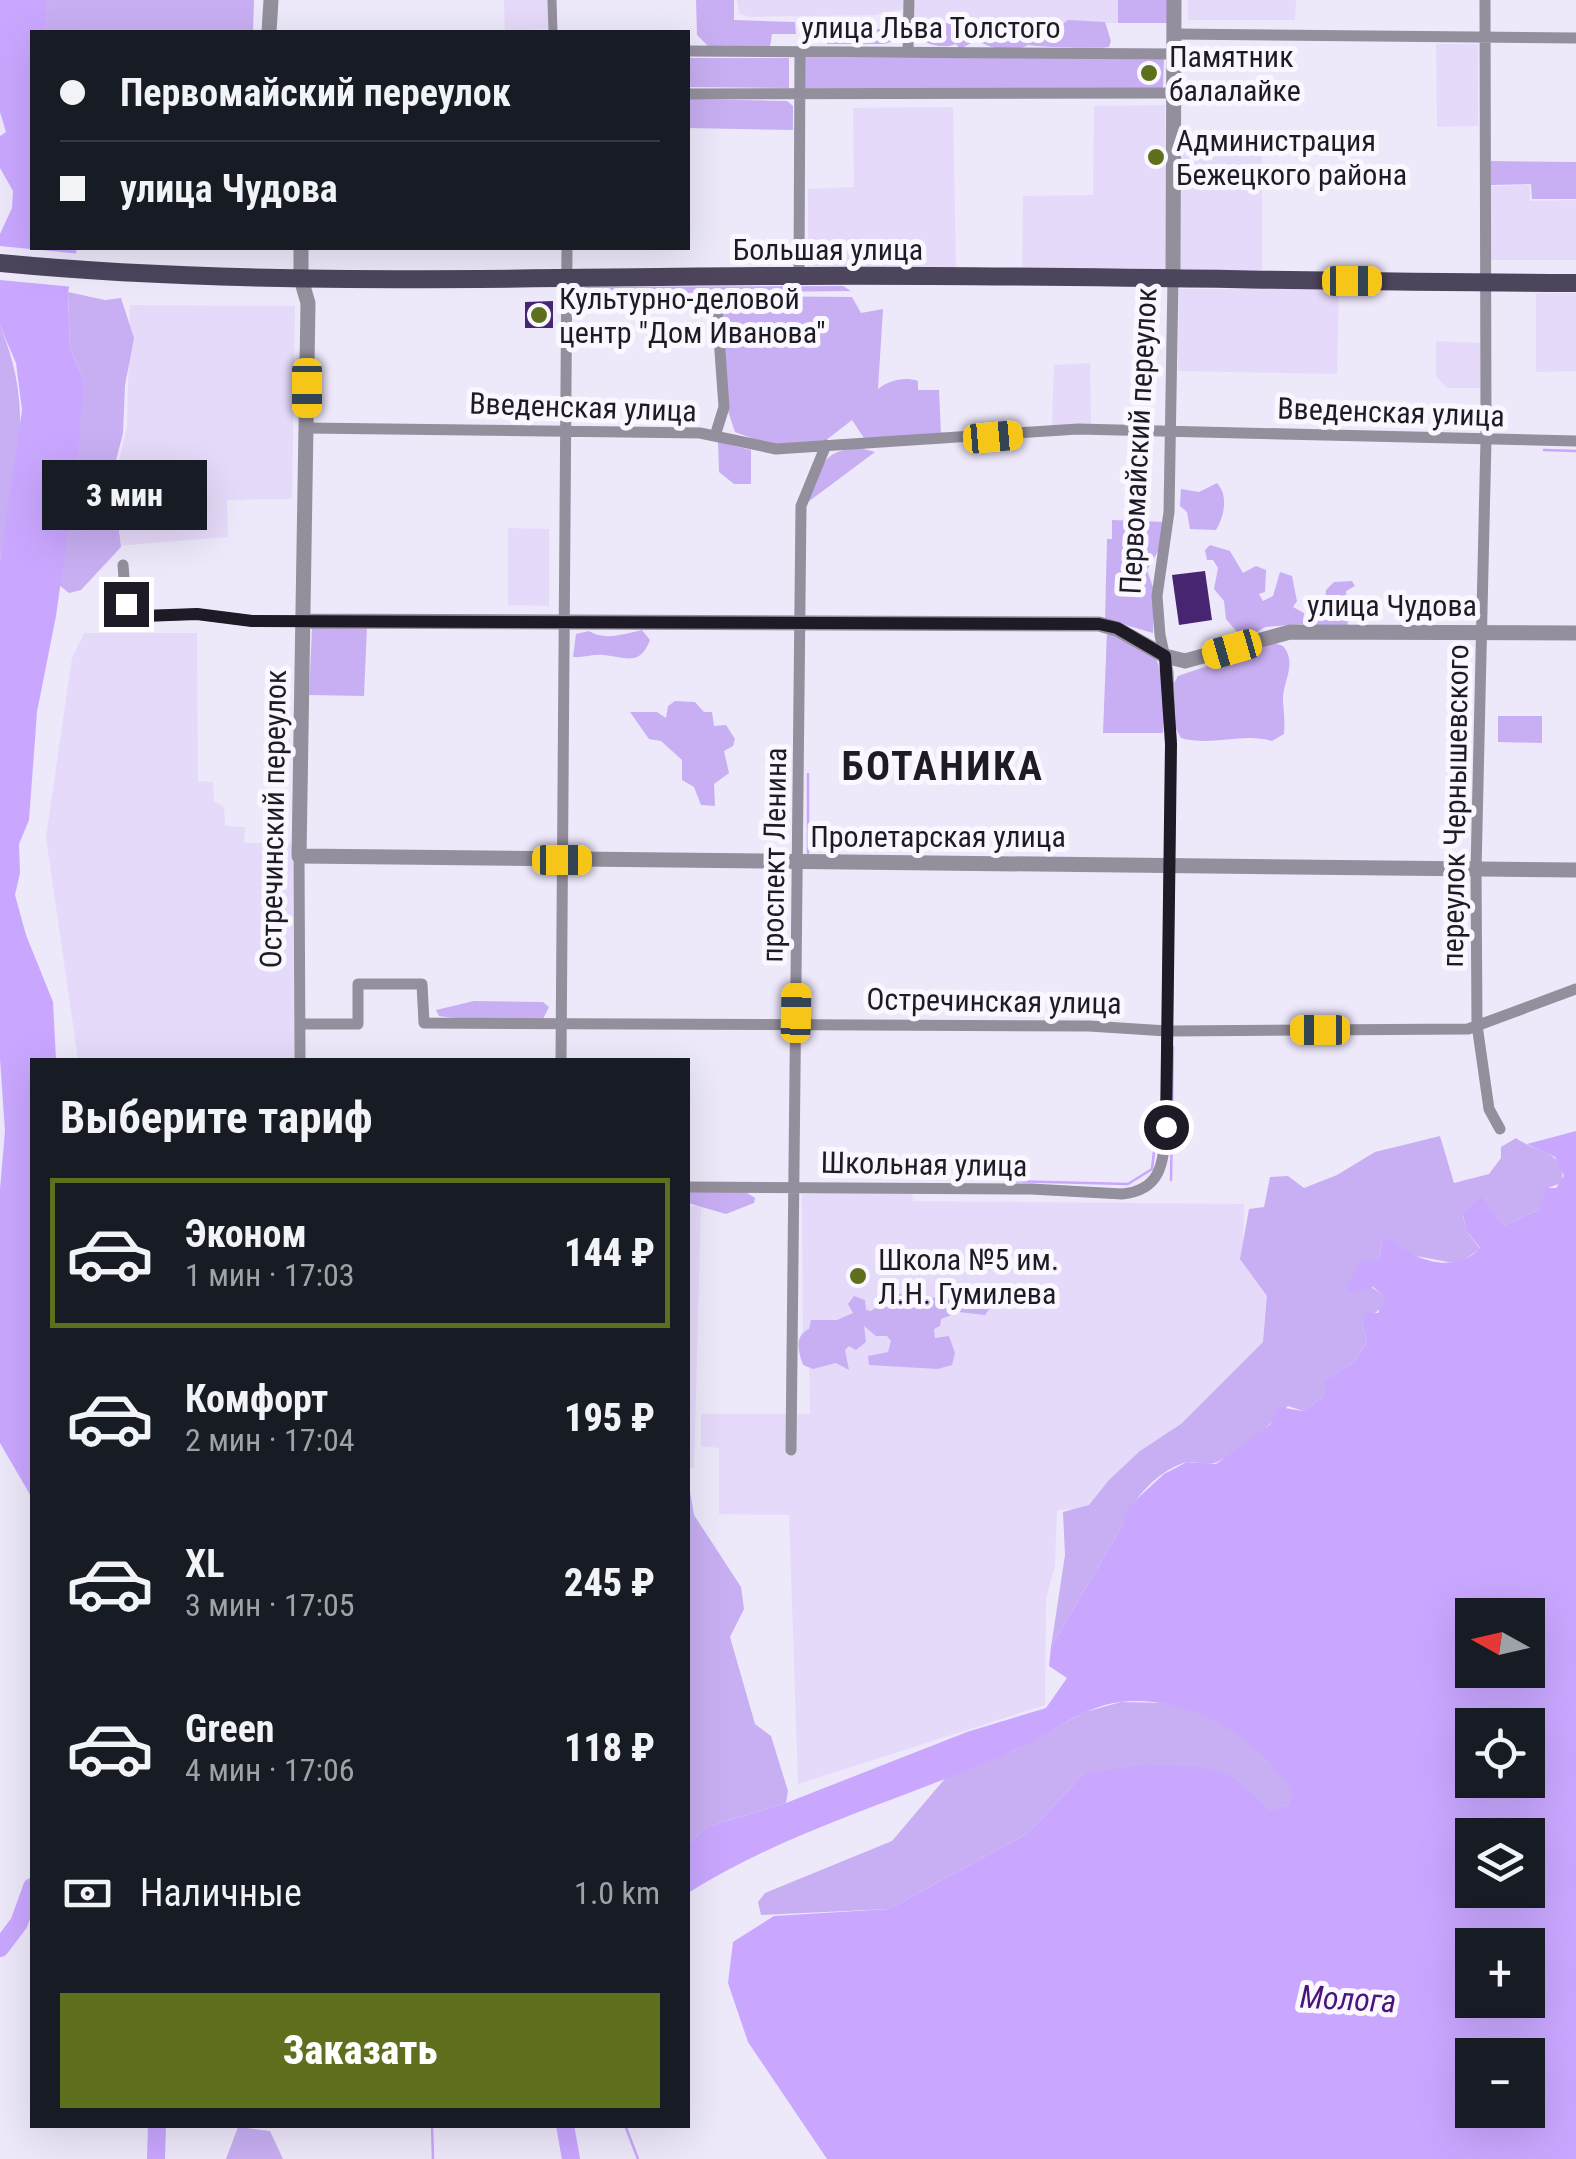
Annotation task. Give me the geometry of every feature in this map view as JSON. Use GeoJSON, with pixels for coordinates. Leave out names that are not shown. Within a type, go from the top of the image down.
{"type":"FeatureCollection","features":[{"type":"Feature","properties":{"kind":"main road","name":"Большая улица"},"geometry":{"type":"LineString","coordinates":[[0,263],[301,279],[800,276],[1576,283]]}},
{"type":"Feature","properties":{"kind":"street"},"geometry":{"type":"LineString","coordinates":[[269,30],[271,0]]}},
{"type":"Feature","properties":{"kind":"street"},"geometry":{"type":"LineString","coordinates":[[552,0],[553,30]]}},
{"type":"Feature","properties":{"kind":"street"},"geometry":{"type":"LineString","coordinates":[[908,52],[909,0]]}},
{"type":"Feature","properties":{"kind":"street","name":"Первомайский переулок"},"geometry":{"type":"LineString","coordinates":[[1156,1182],[1163,1165],[1166,1127],[1171,744],[1157,596],[1169,512],[1174,0]]}},
{"type":"Feature","properties":{"kind":"street","name":"переулок Чернышевского"},"geometry":{"type":"LineString","coordinates":[[1485,0],[1486,440],[1476,870],[1477,1025],[1490,1109],[1500,1130]]}},
{"type":"Feature","properties":{"kind":"street"},"geometry":{"type":"LineString","coordinates":[[1174,34],[1576,38]]}},
{"type":"Feature","properties":{"kind":"street","name":"улица Льва Толстого"},"geometry":{"type":"LineString","coordinates":[[690,51],[1174,54]]}},
{"type":"Feature","properties":{"kind":"street"},"geometry":{"type":"LineString","coordinates":[[800,51],[800,276]]}},
{"type":"Feature","properties":{"kind":"street"},"geometry":{"type":"LineString","coordinates":[[690,94],[1174,93]]}},
{"type":"Feature","properties":{"kind":"street","name":"Остречинский переулок"},"geometry":{"type":"LineString","coordinates":[[300,1058],[299,856],[308,303],[301,279],[301,250]]}},
{"type":"Feature","properties":{"kind":"street"},"geometry":{"type":"LineString","coordinates":[[561,1058],[567,250]]}},
{"type":"Feature","properties":{"kind":"street"},"geometry":{"type":"LineString","coordinates":[[715,436],[724,407],[716,296]]}},
{"type":"Feature","properties":{"kind":"street","name":"Введенская улица"},"geometry":{"type":"LineString","coordinates":[[307,428],[565,429],[715,436],[776,449],[1078,430],[1576,441]]}},
{"type":"Feature","properties":{"kind":"street","name":"проспект Ленина"},"geometry":{"type":"LineString","coordinates":[[790,1450],[801,506],[826,445]]}},
{"type":"Feature","properties":{"kind":"street"},"geometry":{"type":"LineString","coordinates":[[123,564],[126,604],[143,616],[197,614],[252,621],[1099,624],[1117,628],[1165,656]]}},
{"type":"Feature","properties":{"kind":"street","name":"улица Чудова"},"geometry":{"type":"LineString","coordinates":[[1165,656],[1195,659],[1290,632],[1576,633]]}},
{"type":"Feature","properties":{"kind":"street","name":"Пролетарская улица"},"geometry":{"type":"LineString","coordinates":[[299,856],[1576,870]]}},
{"type":"Feature","properties":{"kind":"street","name":"Остречинская улица"},"geometry":{"type":"LineString","coordinates":[[300,1024],[358,1024],[358,984],[422,984],[424,1023],[1089,1026],[1166,1032],[1468,1028],[1576,989]]}},
{"type":"Feature","properties":{"kind":"street","name":"Школьная улица"},"geometry":{"type":"LineString","coordinates":[[690,1186],[1030,1189],[1122,1194],[1137,1193],[1156,1182]]}},
{"type":"Feature","properties":{"kind":"shaded area"},"geometry":{"type":"Polygon","coordinates":[[[45,0],[254,0],[253,30],[45,30],[45,0]]]}},
{"type":"Feature","properties":{"kind":"shaded area"},"geometry":{"type":"Polygon","coordinates":[[[504,0],[548,0],[549,29],[505,30],[504,0]]]}},
{"type":"Feature","properties":{"kind":"shaded area"},"geometry":{"type":"Polygon","coordinates":[[[696,0],[734,0],[734,20],[795,22],[796,34],[772,34],[770,47],[708,46],[697,35],[696,0]]]}},
{"type":"Feature","properties":{"kind":"shaded area"},"geometry":{"type":"Polygon","coordinates":[[[737,0],[909,0],[909,8],[875,15],[749,17],[739,13],[737,0]]]}},
{"type":"Feature","properties":{"kind":"shaded area"},"geometry":{"type":"Polygon","coordinates":[[[915,0],[1118,0],[1118,23],[915,22],[915,0]]]}},
{"type":"Feature","properties":{"kind":"shaded area"},"geometry":{"type":"Polygon","coordinates":[[[1118,0],[1168,0],[1168,23],[1118,23],[1118,0]]]}},
{"type":"Feature","properties":{"kind":"shaded area"},"geometry":{"type":"Polygon","coordinates":[[[1188,0],[1296,0],[1295,20],[1188,20],[1188,0]]]}},
{"type":"Feature","properties":{"kind":"shaded area"},"geometry":{"type":"Polygon","coordinates":[[[895,17],[900,29],[891,42],[884,44],[827,44],[827,33],[803,33],[804,22],[810,21],[811,30],[888,29],[893,33],[895,17]]]}},
{"type":"Feature","properties":{"kind":"shaded area"},"geometry":{"type":"Polygon","coordinates":[[[1014,18],[1058,28],[1068,20],[1105,22],[1111,41],[1104,48],[1028,45],[1008,50],[977,40],[960,49],[956,44],[933,45],[913,32],[922,22],[954,23],[968,29],[987,21],[1014,18]]]}},
{"type":"Feature","properties":{"kind":"shaded area"},"geometry":{"type":"Polygon","coordinates":[[[1436,44],[1478,44],[1478,126],[1437,127],[1436,44]]]}},
{"type":"Feature","properties":{"kind":"shaded area"},"geometry":{"type":"Polygon","coordinates":[[[690,58],[789,58],[789,88],[690,87],[690,58]]]}},
{"type":"Feature","properties":{"kind":"shaded area"},"geometry":{"type":"Polygon","coordinates":[[[803,58],[1164,58],[1163,88],[804,88],[803,58]]]}},
{"type":"Feature","properties":{"kind":"shaded area"},"geometry":{"type":"Polygon","coordinates":[[[690,99],[787,101],[793,106],[793,130],[690,128],[690,99]]]}},
{"type":"Feature","properties":{"kind":"shaded area"},"geometry":{"type":"Polygon","coordinates":[[[1165,105],[1167,270],[1022,269],[1023,196],[1093,195],[1094,106],[1165,105]]]}},
{"type":"Feature","properties":{"kind":"shaded area"},"geometry":{"type":"Polygon","coordinates":[[[953,107],[956,268],[808,266],[808,189],[854,187],[853,108],[953,107]]]}},
{"type":"Feature","properties":{"kind":"shaded area"},"geometry":{"type":"Polygon","coordinates":[[[1181,148],[1262,148],[1262,272],[1181,270],[1181,148]]]}},
{"type":"Feature","properties":{"kind":"shaded area"},"geometry":{"type":"Polygon","coordinates":[[[1491,161],[1576,162],[1576,199],[1532,199],[1531,184],[1491,185],[1491,161]]]}},
{"type":"Feature","properties":{"kind":"shaded area"},"geometry":{"type":"Polygon","coordinates":[[[1530,185],[1530,201],[1576,200],[1576,260],[1491,260],[1491,186],[1530,185]]]}},
{"type":"Feature","properties":{"kind":"shaded area"},"geometry":{"type":"Polygon","coordinates":[[[843,286],[851,291],[593,294],[584,287],[843,286]]]}},
{"type":"Feature","properties":{"kind":"shaded area"},"geometry":{"type":"Polygon","coordinates":[[[1179,289],[1339,289],[1337,374],[1178,371],[1179,289]]]}},
{"type":"Feature","properties":{"kind":"shaded area"},"geometry":{"type":"Polygon","coordinates":[[[68,292],[105,300],[121,298],[134,338],[125,385],[123,433],[112,476],[121,547],[81,590],[69,593],[59,585],[84,381],[70,349],[68,292]]]}},
{"type":"Feature","properties":{"kind":"shaded area"},"geometry":{"type":"Polygon","coordinates":[[[1536,293],[1576,293],[1576,371],[1536,372],[1536,293]]]}},
{"type":"Feature","properties":{"kind":"shaded area"},"geometry":{"type":"Polygon","coordinates":[[[719,296],[852,297],[861,313],[883,309],[878,389],[907,379],[918,381],[918,390],[939,390],[941,436],[864,438],[852,420],[825,441],[792,445],[765,443],[735,432],[727,408],[719,296]]]}},
{"type":"Feature","properties":{"kind":"shaded area"},"geometry":{"type":"Polygon","coordinates":[[[130,305],[295,306],[292,499],[227,500],[228,537],[116,546],[114,482],[127,427],[130,305]]]}},
{"type":"Feature","properties":{"kind":"shaded area"},"geometry":{"type":"Polygon","coordinates":[[[0,326],[17,386],[20,442],[0,560],[0,326]]]}},
{"type":"Feature","properties":{"kind":"shaded area"},"geometry":{"type":"Polygon","coordinates":[[[1436,341],[1480,343],[1480,388],[1447,388],[1436,376],[1436,341]]]}},
{"type":"Feature","properties":{"kind":"shaded area"},"geometry":{"type":"Polygon","coordinates":[[[1090,363],[1091,424],[1052,426],[1054,365],[1090,363]]]}},
{"type":"Feature","properties":{"kind":"shaded area"},"geometry":{"type":"Polygon","coordinates":[[[718,442],[751,450],[751,484],[734,484],[719,472],[718,442]]]}},
{"type":"Feature","properties":{"kind":"shaded area"},"geometry":{"type":"Polygon","coordinates":[[[860,448],[875,452],[808,502],[829,457],[860,448]]]}},
{"type":"Feature","properties":{"kind":"shaded area"},"geometry":{"type":"Polygon","coordinates":[[[1217,483],[1224,507],[1216,530],[1190,529],[1187,512],[1180,506],[1181,489],[1199,492],[1217,483]]]}},
{"type":"Feature","properties":{"kind":"shaded area"},"geometry":{"type":"Polygon","coordinates":[[[1112,520],[1165,522],[1159,550],[1147,570],[1154,590],[1153,633],[1105,619],[1107,539],[1112,539],[1112,520]]]}},
{"type":"Feature","properties":{"kind":"shaded area"},"geometry":{"type":"Polygon","coordinates":[[[508,528],[549,529],[549,606],[508,605],[508,528]]]}},
{"type":"Feature","properties":{"kind":"shaded area"},"geometry":{"type":"Polygon","coordinates":[[[1210,545],[1230,551],[1243,573],[1256,566],[1266,570],[1265,592],[1259,594],[1263,601],[1273,596],[1280,572],[1292,576],[1297,601],[1293,607],[1304,613],[1303,624],[1265,627],[1244,640],[1226,619],[1224,601],[1214,589],[1218,568],[1213,560],[1207,560],[1205,550],[1210,545]]]}},
{"type":"Feature","properties":{"kind":"shaded area"},"geometry":{"type":"Polygon","coordinates":[[[1352,581],[1355,586],[1346,591],[1348,630],[1311,625],[1324,614],[1326,590],[1334,582],[1352,581]]]}},
{"type":"Feature","properties":{"kind":"shaded area"},"geometry":{"type":"Polygon","coordinates":[[[367,626],[364,696],[309,695],[312,628],[367,626]]]}},
{"type":"Feature","properties":{"kind":"shaded area"},"geometry":{"type":"Polygon","coordinates":[[[642,630],[650,640],[637,657],[573,657],[576,634],[589,631],[615,636],[642,630]]]}},
{"type":"Feature","properties":{"kind":"shaded area"},"geometry":{"type":"Polygon","coordinates":[[[1107,630],[1154,655],[1163,683],[1163,733],[1103,733],[1107,630]]]}},
{"type":"Feature","properties":{"kind":"shaded area"},"geometry":{"type":"Polygon","coordinates":[[[84,633],[197,633],[198,781],[213,782],[214,801],[224,807],[225,826],[245,827],[244,843],[293,843],[294,1058],[78,1058],[46,837],[72,658],[84,633]]]}},
{"type":"Feature","properties":{"kind":"shaded area"},"geometry":{"type":"Polygon","coordinates":[[[1275,643],[1283,646],[1289,660],[1283,694],[1284,734],[1272,741],[1181,738],[1176,729],[1174,683],[1178,676],[1275,643]]]}},
{"type":"Feature","properties":{"kind":"shaded area"},"geometry":{"type":"Polygon","coordinates":[[[675,701],[695,702],[704,712],[712,712],[714,726],[726,725],[735,739],[733,746],[724,751],[729,773],[714,784],[715,806],[701,805],[694,787],[682,780],[682,760],[661,741],[649,739],[630,712],[657,712],[666,718],[668,706],[675,701]]]}},
{"type":"Feature","properties":{"kind":"shaded area"},"geometry":{"type":"Polygon","coordinates":[[[1498,716],[1542,716],[1542,743],[1498,742],[1498,716]]]}},
{"type":"Feature","properties":{"kind":"shaded area"},"geometry":{"type":"Polygon","coordinates":[[[474,1001],[543,1002],[549,1007],[543,1019],[451,1018],[439,1016],[436,1010],[474,1001]]]}},
{"type":"Feature","properties":{"kind":"shaded area"},"geometry":{"type":"Polygon","coordinates":[[[1440,1136],[1454,1183],[1489,1174],[1501,1158],[1501,1147],[1516,1138],[1554,1158],[1562,1172],[1562,1183],[1550,1187],[1539,1210],[1504,1225],[1481,1197],[1463,1215],[1466,1230],[1480,1249],[1458,1264],[1406,1254],[1382,1242],[1379,1259],[1354,1293],[1368,1285],[1386,1297],[1384,1306],[1362,1323],[1367,1342],[1354,1362],[1326,1381],[1324,1396],[1303,1411],[1288,1406],[1256,1436],[1216,1463],[1178,1465],[1148,1487],[1131,1507],[1051,1647],[1065,1555],[1063,1512],[1089,1505],[1109,1480],[1140,1451],[1181,1424],[1263,1342],[1267,1296],[1240,1259],[1249,1209],[1264,1207],[1270,1177],[1288,1176],[1304,1188],[1337,1175],[1375,1152],[1440,1136]]]}},
{"type":"Feature","properties":{"kind":"shaded area"},"geometry":{"type":"Polygon","coordinates":[[[744,1191],[755,1198],[754,1203],[726,1214],[690,1204],[690,1192],[744,1191]]]}},
{"type":"Feature","properties":{"kind":"shaded area"},"geometry":{"type":"Polygon","coordinates":[[[912,1193],[913,1201],[1244,1204],[1243,1252],[1271,1300],[1268,1345],[1091,1508],[1057,1510],[1055,1565],[1046,1599],[1045,1705],[798,1784],[789,1515],[719,1514],[719,1448],[701,1446],[701,1414],[810,1414],[809,1363],[803,1362],[802,1194],[912,1193]]]}},
{"type":"Feature","properties":{"kind":"shaded area"},"geometry":{"type":"Polygon","coordinates":[[[690,1206],[701,1206],[694,1468],[690,1468],[690,1206]]]}},
{"type":"Feature","properties":{"kind":"shaded area"},"geometry":{"type":"Polygon","coordinates":[[[911,1292],[923,1300],[942,1296],[957,1303],[967,1295],[990,1308],[985,1315],[959,1312],[941,1319],[940,1326],[934,1329],[935,1338],[949,1336],[955,1353],[952,1365],[938,1369],[869,1365],[868,1356],[888,1352],[891,1341],[864,1326],[866,1342],[856,1350],[849,1346],[845,1350],[849,1370],[836,1363],[813,1369],[803,1365],[799,1340],[811,1320],[837,1320],[853,1313],[848,1304],[854,1296],[865,1300],[866,1310],[871,1311],[894,1295],[911,1292]]]}},
{"type":"Feature","properties":{"kind":"shaded area"},"geometry":{"type":"Polygon","coordinates":[[[690,1492],[694,1515],[741,1587],[744,1609],[730,1637],[755,1724],[771,1736],[788,1791],[786,1803],[707,1827],[690,1842],[690,1492]]]}},
{"type":"Feature","properties":{"kind":"shaded area"},"geometry":{"type":"Polygon","coordinates":[[[1121,1702],[1177,1705],[1216,1720],[1247,1741],[1274,1767],[1294,1794],[1288,1805],[1269,1812],[1233,1776],[1084,1773],[1028,1833],[889,1909],[761,1915],[758,1902],[765,1893],[892,1841],[948,1775],[1015,1750],[1085,1712],[1121,1702]]]}},
{"type":"Feature","properties":{"kind":"shaded area"},"geometry":{"type":"Polygon","coordinates":[[[238,2128],[246,2128],[270,2131],[283,2159],[226,2159],[238,2128]]]}},
{"type":"Feature","properties":{"kind":"water"},"geometry":{"type":"Polygon","coordinates":[[[0,0],[45,0],[45,30],[30,30],[30,250],[77,250],[68,292],[70,349],[84,381],[77,466],[56,616],[37,712],[29,820],[19,844],[20,873],[15,895],[26,935],[53,1002],[56,1058],[30,1058],[30,1495],[0,1443],[0,1189],[5,1131],[0,1059],[0,561],[22,410],[16,363],[0,326],[0,234],[12,208],[13,191],[0,168],[0,136],[6,132],[0,112],[0,0]]]}},
{"type":"Feature","properties":{"kind":"water","name":"Молога"},"geometry":{"type":"Polygon","coordinates":[[[1576,1131],[1576,2159],[827,2159],[748,2042],[728,1983],[733,1942],[774,1916],[889,1909],[1028,1833],[1084,1773],[1144,1765],[1205,1767],[1233,1776],[1270,1811],[1288,1805],[1293,1794],[1261,1754],[1219,1724],[1171,1705],[1120,1702],[1092,1709],[976,1767],[767,1850],[690,1892],[690,1842],[707,1827],[786,1803],[967,1732],[1046,1708],[1067,1678],[1049,1666],[1051,1647],[1122,1526],[1127,1508],[1164,1474],[1187,1462],[1216,1464],[1271,1424],[1278,1407],[1303,1411],[1324,1396],[1325,1381],[1354,1362],[1367,1342],[1362,1323],[1366,1313],[1378,1313],[1385,1297],[1373,1287],[1353,1293],[1346,1288],[1360,1262],[1379,1259],[1382,1242],[1391,1238],[1422,1258],[1459,1261],[1480,1248],[1466,1230],[1463,1214],[1481,1196],[1504,1225],[1539,1210],[1546,1188],[1556,1188],[1564,1176],[1555,1157],[1527,1144],[1576,1131]]]}},
{"type":"Feature","properties":{"kind":"pier"},"geometry":{"type":"Polygon","coordinates":[[[0,246],[81,254],[74,287],[0,280],[0,246]]]}},
{"type":"Feature","properties":{"kind":"building","name":"Культурно-деловой центр \"Дом Иванова\""},"geometry":{"type":"Polygon","coordinates":[[[553,301],[553,328],[525,328],[525,302],[553,301]]]}},
{"type":"Feature","properties":{"kind":"building"},"geometry":{"type":"Polygon","coordinates":[[[1205,571],[1212,620],[1179,625],[1172,575],[1205,571]]]}},
{"type":"Feature","properties":{"kind":"waterway"},"geometry":{"type":"LineString","coordinates":[[1544,450],[1576,451]]}},
{"type":"Feature","properties":{"kind":"waterway"},"geometry":{"type":"LineString","coordinates":[[808,774],[808,853]]}},
{"type":"Feature","properties":{"kind":"waterway"},"geometry":{"type":"LineString","coordinates":[[1171,1180],[1173,1047]]}},
{"type":"Feature","properties":{"kind":"waterway"},"geometry":{"type":"LineString","coordinates":[[1009,1172],[1010,1181],[1128,1184],[1152,1169],[1157,1126]]}},
{"type":"Feature","properties":{"kind":"waterway"},"geometry":{"type":"LineString","coordinates":[[0,1948],[19,1923],[30,1893]]}},
{"type":"Feature","properties":{"kind":"waterway"},"geometry":{"type":"LineString","coordinates":[[156,2159],[157,2128]]}},
{"type":"Feature","properties":{"kind":"waterway"},"geometry":{"type":"LineString","coordinates":[[432,2128],[433,2159]]}},
{"type":"Feature","properties":{"kind":"waterway"},"geometry":{"type":"LineString","coordinates":[[566,2128],[571,2159]]}},
{"type":"Feature","properties":{"kind":"waterway"},"geometry":{"type":"LineString","coordinates":[[626,2128],[638,2159]]}},
{"type":"Feature","properties":{"kind":"place","name":"Памятник балалайке"},"geometry":{"type":"Point","coordinates":[1149,73]}},
{"type":"Feature","properties":{"kind":"place","name":"Администрация Бежецкого района"},"geometry":{"type":"Point","coordinates":[1156,157]}},
{"type":"Feature","properties":{"kind":"place","name":"Культурно-деловой центр \"Дом Иванова\""},"geometry":{"type":"Point","coordinates":[539,315]}},
{"type":"Feature","properties":{"kind":"place","name":"Школа №5 им. Л.Н. Гумилева"},"geometry":{"type":"Point","coordinates":[858,1276]}},
{"type":"Feature","properties":{"kind":"district","name":"БОТАНИКА"},"geometry":{"type":"Point","coordinates":[943,766]}},
{"type":"Feature","properties":{"kind":"route"},"geometry":{"type":"LineString","coordinates":[[126,604],[143,616],[197,614],[252,621],[1099,624],[1117,628],[1165,656],[1168,672],[1171,744],[1166,1127]]}}]}
